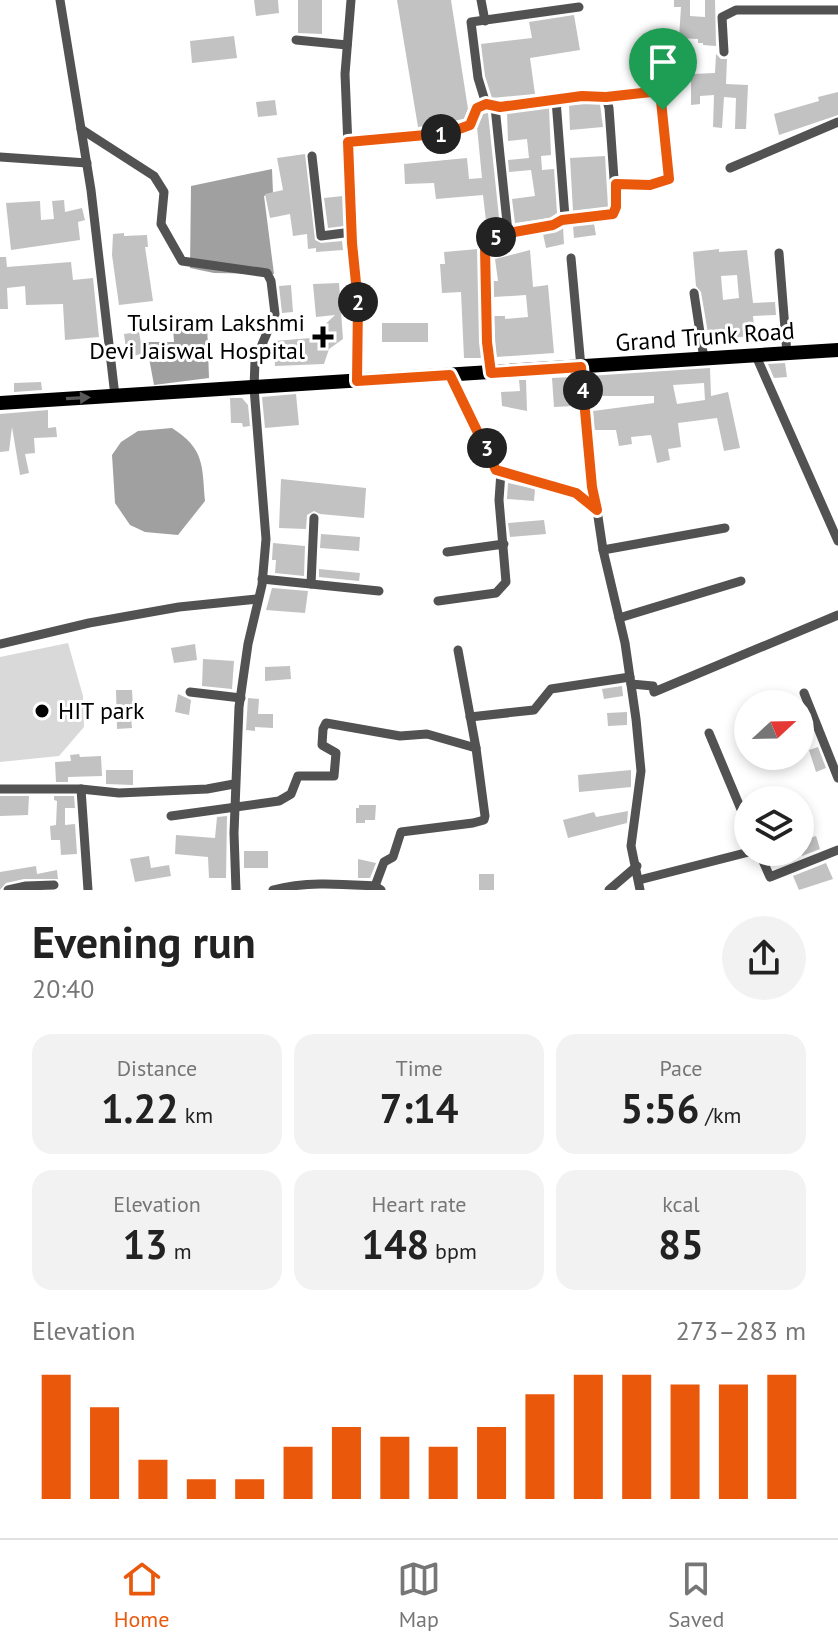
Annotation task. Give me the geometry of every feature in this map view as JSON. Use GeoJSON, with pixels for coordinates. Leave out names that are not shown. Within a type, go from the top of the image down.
{"type":"FeatureCollection","features":[{"type":"Feature","properties":{"kind":"main road","name":"Grand Trunk Road"},"geometry":{"type":"LineString","coordinates":[[0,403],[838,350]]}},
{"type":"Feature","properties":{"kind":"street"},"geometry":{"type":"LineString","coordinates":[[60,0],[87,163],[115,396]]}},
{"type":"Feature","properties":{"kind":"street"},"geometry":{"type":"LineString","coordinates":[[352,0],[345,74],[358,303],[357,381]]}},
{"type":"Feature","properties":{"kind":"street"},"geometry":{"type":"LineString","coordinates":[[481,0],[485,21]]}},
{"type":"Feature","properties":{"kind":"street"},"geometry":{"type":"LineString","coordinates":[[508,232],[491,106],[478,78],[471,22],[579,7]]}},
{"type":"Feature","properties":{"kind":"street"},"geometry":{"type":"LineString","coordinates":[[724,52],[722,17],[736,10],[838,10]]}},
{"type":"Feature","properties":{"kind":"street"},"geometry":{"type":"LineString","coordinates":[[296,40],[347,45]]}},
{"type":"Feature","properties":{"kind":"street"},"geometry":{"type":"LineString","coordinates":[[348,142],[448,133],[470,125],[477,108],[660,91],[669,179],[650,185],[616,184]]}},
{"type":"Feature","properties":{"kind":"street"},"geometry":{"type":"LineString","coordinates":[[491,373],[487,342],[485,248],[498,235],[508,232],[553,225],[562,220],[613,214],[616,184],[606,97]]}},
{"type":"Feature","properties":{"kind":"street"},"geometry":{"type":"LineString","coordinates":[[556,100],[565,202],[565,217],[562,220]]}},
{"type":"Feature","properties":{"kind":"street"},"geometry":{"type":"LineString","coordinates":[[730,168],[838,122]]}},
{"type":"Feature","properties":{"kind":"street"},"geometry":{"type":"LineString","coordinates":[[81,129],[154,176],[164,192],[161,224],[182,261],[267,273],[271,281],[275,314],[255,361],[260,489],[266,523],[262,579],[241,698],[234,784],[236,890]]}},
{"type":"Feature","properties":{"kind":"street"},"geometry":{"type":"LineString","coordinates":[[312,156],[321,236],[352,232]]}},
{"type":"Feature","properties":{"kind":"street"},"geometry":{"type":"LineString","coordinates":[[0,157],[87,163]]}},
{"type":"Feature","properties":{"kind":"street"},"geometry":{"type":"LineString","coordinates":[[779,253],[787,354]]}},
{"type":"Feature","properties":{"kind":"street"},"geometry":{"type":"LineString","coordinates":[[571,258],[591,476],[603,550],[631,680],[641,771],[631,846],[640,885],[734,857]]}},
{"type":"Feature","properties":{"kind":"street"},"geometry":{"type":"LineString","coordinates":[[694,293],[704,359]]}},
{"type":"Feature","properties":{"kind":"street"},"geometry":{"type":"LineString","coordinates":[[756,356],[838,541]]}},
{"type":"Feature","properties":{"kind":"street"},"geometry":{"type":"LineString","coordinates":[[450,375],[496,470],[576,493],[597,510]]}},
{"type":"Feature","properties":{"kind":"street"},"geometry":{"type":"LineString","coordinates":[[438,601],[496,593],[506,582],[499,500],[501,472]]}},
{"type":"Feature","properties":{"kind":"street"},"geometry":{"type":"LineString","coordinates":[[311,584],[314,518]]}},
{"type":"Feature","properties":{"kind":"street"},"geometry":{"type":"LineString","coordinates":[[603,550],[725,528]]}},
{"type":"Feature","properties":{"kind":"street"},"geometry":{"type":"LineString","coordinates":[[447,552],[504,544]]}},
{"type":"Feature","properties":{"kind":"street"},"geometry":{"type":"LineString","coordinates":[[262,579],[379,591]]}},
{"type":"Feature","properties":{"kind":"street"},"geometry":{"type":"LineString","coordinates":[[619,618],[741,581]]}},
{"type":"Feature","properties":{"kind":"street"},"geometry":{"type":"LineString","coordinates":[[0,644],[89,623],[179,607],[257,599]]}},
{"type":"Feature","properties":{"kind":"street"},"geometry":{"type":"LineString","coordinates":[[470,717],[534,710],[551,689],[631,680],[653,686],[654,692],[838,615]]}},
{"type":"Feature","properties":{"kind":"street"},"geometry":{"type":"LineString","coordinates":[[273,890],[326,883],[378,888],[384,862],[393,857],[401,832],[484,820],[476,748],[458,650]]}},
{"type":"Feature","properties":{"kind":"street"},"geometry":{"type":"LineString","coordinates":[[190,692],[241,698]]}},
{"type":"Feature","properties":{"kind":"street"},"geometry":{"type":"LineString","coordinates":[[814,718],[838,778]]}},
{"type":"Feature","properties":{"kind":"street"},"geometry":{"type":"LineString","coordinates":[[171,816],[279,801],[291,794],[298,776],[334,776],[336,753],[322,745],[326,723],[400,736],[427,734],[476,748]]}},
{"type":"Feature","properties":{"kind":"street"},"geometry":{"type":"LineString","coordinates":[[709,733],[734,793]]}},
{"type":"Feature","properties":{"kind":"street"},"geometry":{"type":"LineString","coordinates":[[0,789],[138,793],[234,784]]}},
{"type":"Feature","properties":{"kind":"street"},"geometry":{"type":"LineString","coordinates":[[81,789],[88,890]]}},
{"type":"Feature","properties":{"kind":"street"},"geometry":{"type":"LineString","coordinates":[[814,860],[838,850]]}},
{"type":"Feature","properties":{"kind":"street"},"geometry":{"type":"LineString","coordinates":[[609,890],[637,866]]}},
{"type":"Feature","properties":{"kind":"street"},"geometry":{"type":"LineString","coordinates":[[765,866],[770,877],[798,866]]}},
{"type":"Feature","properties":{"kind":"street"},"geometry":{"type":"LineString","coordinates":[[8,890],[54,885]]}},
{"type":"Feature","properties":{"kind":"shaded area"},"geometry":{"type":"Polygon","coordinates":[[[272,169],[273,193],[264,196],[274,274],[214,273],[190,268],[191,186],[272,169]]]}},
{"type":"Feature","properties":{"kind":"shaded area"},"geometry":{"type":"Polygon","coordinates":[[[207,322],[209,378],[154,385],[146,342],[174,342],[173,328],[207,322]]]}},
{"type":"Feature","properties":{"kind":"shaded area"},"geometry":{"type":"Polygon","coordinates":[[[172,428],[191,443],[200,459],[205,501],[178,535],[145,532],[130,525],[115,503],[112,455],[121,442],[138,431],[172,428]]]}},
{"type":"Feature","properties":{"kind":"shaded area","name":"HIT park"},"geometry":{"type":"Polygon","coordinates":[[[68,643],[83,696],[84,727],[59,756],[0,762],[0,657],[68,643]]]}},
{"type":"Feature","properties":{"kind":"building"},"geometry":{"type":"Polygon","coordinates":[[[254,0],[278,0],[279,13],[256,16],[254,0]]]}},
{"type":"Feature","properties":{"kind":"building"},"geometry":{"type":"Polygon","coordinates":[[[298,0],[322,0],[322,34],[298,33],[298,0]]]}},
{"type":"Feature","properties":{"kind":"building"},"geometry":{"type":"Polygon","coordinates":[[[397,0],[451,0],[468,109],[464,119],[418,127],[397,0]]]}},
{"type":"Feature","properties":{"kind":"building"},"geometry":{"type":"Polygon","coordinates":[[[674,0],[690,0],[690,16],[705,17],[705,0],[715,0],[716,46],[703,45],[698,43],[698,39],[679,38],[681,7],[674,7],[674,0]]]}},
{"type":"Feature","properties":{"kind":"building"},"geometry":{"type":"Polygon","coordinates":[[[574,15],[580,50],[530,58],[535,94],[492,98],[485,76],[481,44],[532,38],[529,22],[574,15]]]}},
{"type":"Feature","properties":{"kind":"building"},"geometry":{"type":"Polygon","coordinates":[[[234,36],[237,58],[192,63],[190,41],[234,36]]]}},
{"type":"Feature","properties":{"kind":"building"},"geometry":{"type":"Polygon","coordinates":[[[716,54],[721,59],[727,59],[726,84],[748,85],[746,129],[735,129],[736,98],[724,97],[722,128],[713,127],[714,95],[700,96],[700,104],[691,105],[691,74],[715,73],[716,54]]]}},
{"type":"Feature","properties":{"kind":"building"},"geometry":{"type":"Polygon","coordinates":[[[838,92],[838,115],[779,135],[774,114],[838,92]]]}},
{"type":"Feature","properties":{"kind":"building"},"geometry":{"type":"Polygon","coordinates":[[[275,100],[277,115],[258,117],[256,102],[275,100]]]}},
{"type":"Feature","properties":{"kind":"building"},"geometry":{"type":"Polygon","coordinates":[[[600,104],[603,127],[570,130],[569,105],[600,104]]]}},
{"type":"Feature","properties":{"kind":"building"},"geometry":{"type":"Polygon","coordinates":[[[549,108],[551,155],[541,156],[542,170],[554,169],[557,213],[550,218],[515,223],[512,199],[535,196],[531,170],[509,172],[508,160],[529,158],[527,139],[508,141],[507,113],[549,108]]]}},
{"type":"Feature","properties":{"kind":"building"},"geometry":{"type":"Polygon","coordinates":[[[488,113],[500,227],[487,230],[483,195],[436,199],[434,183],[405,184],[404,164],[467,158],[469,179],[482,178],[477,127],[483,114],[488,113]]]}},
{"type":"Feature","properties":{"kind":"building"},"geometry":{"type":"Polygon","coordinates":[[[305,154],[315,240],[321,243],[342,241],[343,250],[316,252],[316,248],[308,249],[307,234],[293,236],[290,214],[270,218],[265,194],[283,190],[277,158],[305,154]]]}},
{"type":"Feature","properties":{"kind":"building"},"geometry":{"type":"Polygon","coordinates":[[[605,156],[608,207],[573,211],[570,158],[605,156]]]}},
{"type":"Feature","properties":{"kind":"building"},"geometry":{"type":"Polygon","coordinates":[[[343,196],[344,226],[328,228],[324,198],[343,196]]]}},
{"type":"Feature","properties":{"kind":"building"},"geometry":{"type":"Polygon","coordinates":[[[64,200],[65,212],[82,208],[85,220],[78,222],[80,240],[11,250],[6,203],[40,201],[41,220],[54,219],[52,201],[64,200]]]}},
{"type":"Feature","properties":{"kind":"building"},"geometry":{"type":"Polygon","coordinates":[[[594,224],[596,235],[574,238],[573,226],[594,224]]]}},
{"type":"Feature","properties":{"kind":"building"},"geometry":{"type":"Polygon","coordinates":[[[563,227],[564,244],[546,248],[543,234],[563,227]]]}},
{"type":"Feature","properties":{"kind":"building"},"geometry":{"type":"Polygon","coordinates":[[[124,233],[124,236],[147,235],[148,247],[145,247],[153,301],[119,305],[112,255],[113,234],[124,233]]]}},
{"type":"Feature","properties":{"kind":"building"},"geometry":{"type":"Polygon","coordinates":[[[478,249],[481,358],[464,358],[461,292],[442,293],[440,264],[445,264],[444,252],[478,249]]]}},
{"type":"Feature","properties":{"kind":"building"},"geometry":{"type":"Polygon","coordinates":[[[530,250],[533,287],[548,285],[554,353],[496,357],[494,316],[505,316],[505,319],[528,317],[526,295],[494,297],[493,281],[498,281],[495,259],[530,250]]]}},
{"type":"Feature","properties":{"kind":"building"},"geometry":{"type":"Polygon","coordinates":[[[747,250],[753,303],[775,302],[776,315],[753,316],[755,336],[709,339],[701,292],[696,286],[693,252],[747,250]],[[737,275],[721,276],[723,300],[739,298],[737,275]]]}},
{"type":"Feature","properties":{"kind":"building"},"geometry":{"type":"Polygon","coordinates":[[[0,257],[6,257],[7,267],[71,262],[73,280],[93,278],[99,337],[65,340],[63,304],[26,305],[25,286],[7,288],[8,309],[0,309],[0,257]]]}},
{"type":"Feature","properties":{"kind":"building"},"geometry":{"type":"Polygon","coordinates":[[[339,283],[343,339],[329,349],[324,364],[275,366],[274,341],[311,338],[335,315],[316,317],[313,284],[339,283]]]}},
{"type":"Feature","properties":{"kind":"building"},"geometry":{"type":"Polygon","coordinates":[[[291,285],[293,312],[282,313],[279,286],[291,285]]]}},
{"type":"Feature","properties":{"kind":"building"},"geometry":{"type":"Polygon","coordinates":[[[382,323],[428,323],[428,342],[382,342],[382,323]]]}},
{"type":"Feature","properties":{"kind":"building"},"geometry":{"type":"Polygon","coordinates":[[[139,332],[143,354],[127,357],[124,334],[139,332]]]}},
{"type":"Feature","properties":{"kind":"building"},"geometry":{"type":"Polygon","coordinates":[[[785,363],[787,377],[774,378],[768,364],[785,363]]]}},
{"type":"Feature","properties":{"kind":"building"},"geometry":{"type":"Polygon","coordinates":[[[710,368],[711,396],[728,392],[740,448],[724,451],[717,418],[678,423],[681,447],[668,449],[670,460],[657,463],[651,435],[631,437],[632,444],[619,446],[616,430],[594,430],[593,411],[654,403],[654,396],[591,396],[589,376],[710,368]],[[704,383],[673,385],[677,404],[705,400],[704,383]]]}},
{"type":"Feature","properties":{"kind":"building"},"geometry":{"type":"Polygon","coordinates":[[[571,377],[574,406],[554,407],[552,378],[571,377]]]}},
{"type":"Feature","properties":{"kind":"building"},"geometry":{"type":"Polygon","coordinates":[[[519,380],[526,380],[527,411],[502,406],[501,392],[520,391],[519,380]]]}},
{"type":"Feature","properties":{"kind":"building"},"geometry":{"type":"Polygon","coordinates":[[[41,382],[42,390],[14,392],[14,383],[41,382]]]}},
{"type":"Feature","properties":{"kind":"building"},"geometry":{"type":"Polygon","coordinates":[[[296,394],[299,425],[265,428],[262,397],[296,394]]]}},
{"type":"Feature","properties":{"kind":"building"},"geometry":{"type":"Polygon","coordinates":[[[230,398],[242,398],[248,405],[250,426],[231,423],[230,398]]]}},
{"type":"Feature","properties":{"kind":"building"},"geometry":{"type":"Polygon","coordinates":[[[48,410],[48,428],[56,427],[57,437],[34,438],[35,453],[25,454],[29,473],[20,475],[12,427],[9,451],[0,452],[0,414],[48,410]]]}},
{"type":"Feature","properties":{"kind":"building"},"geometry":{"type":"Polygon","coordinates":[[[281,479],[366,488],[364,518],[314,511],[307,515],[306,529],[279,528],[281,479]]]}},
{"type":"Feature","properties":{"kind":"building"},"geometry":{"type":"Polygon","coordinates":[[[508,483],[535,489],[534,501],[507,499],[508,483]]]}},
{"type":"Feature","properties":{"kind":"building"},"geometry":{"type":"Polygon","coordinates":[[[544,520],[546,534],[510,537],[508,523],[544,520]]]}},
{"type":"Feature","properties":{"kind":"building"},"geometry":{"type":"Polygon","coordinates":[[[321,534],[360,537],[359,551],[320,548],[321,534]]]}},
{"type":"Feature","properties":{"kind":"building"},"geometry":{"type":"Polygon","coordinates":[[[273,543],[305,546],[304,576],[275,573],[273,543]]]}},
{"type":"Feature","properties":{"kind":"building"},"geometry":{"type":"Polygon","coordinates":[[[319,569],[360,573],[359,581],[319,577],[319,569]]]}},
{"type":"Feature","properties":{"kind":"building"},"geometry":{"type":"Polygon","coordinates":[[[272,588],[308,591],[305,613],[266,610],[272,588]]]}},
{"type":"Feature","properties":{"kind":"building"},"geometry":{"type":"Polygon","coordinates":[[[195,644],[197,660],[174,663],[171,648],[195,644]]]}},
{"type":"Feature","properties":{"kind":"building"},"geometry":{"type":"Polygon","coordinates":[[[203,659],[234,661],[232,689],[202,686],[203,659]]]}},
{"type":"Feature","properties":{"kind":"building"},"geometry":{"type":"Polygon","coordinates":[[[290,666],[291,679],[265,681],[265,667],[290,666]]]}},
{"type":"Feature","properties":{"kind":"building"},"geometry":{"type":"Polygon","coordinates":[[[622,686],[623,696],[604,699],[602,689],[622,686]]]}},
{"type":"Feature","properties":{"kind":"building"},"geometry":{"type":"Polygon","coordinates":[[[116,690],[132,690],[132,728],[117,729],[116,690]]]}},
{"type":"Feature","properties":{"kind":"building"},"geometry":{"type":"Polygon","coordinates":[[[178,694],[191,700],[189,715],[175,712],[178,694]]]}},
{"type":"Feature","properties":{"kind":"building"},"geometry":{"type":"Polygon","coordinates":[[[248,698],[259,699],[258,714],[273,714],[273,728],[246,730],[248,698]]]}},
{"type":"Feature","properties":{"kind":"building"},"geometry":{"type":"Polygon","coordinates":[[[627,712],[627,725],[608,726],[607,713],[627,712]]]}},
{"type":"Feature","properties":{"kind":"building"},"geometry":{"type":"Polygon","coordinates":[[[818,747],[826,768],[816,772],[814,766],[814,748],[818,747]]]}},
{"type":"Feature","properties":{"kind":"building"},"geometry":{"type":"Polygon","coordinates":[[[79,754],[80,757],[101,756],[102,776],[68,777],[68,782],[56,782],[55,762],[71,761],[70,755],[79,754]]]}},
{"type":"Feature","properties":{"kind":"building"},"geometry":{"type":"Polygon","coordinates":[[[106,770],[133,770],[133,785],[106,784],[106,770]]]}},
{"type":"Feature","properties":{"kind":"building"},"geometry":{"type":"Polygon","coordinates":[[[631,770],[631,787],[579,792],[578,775],[631,770]]]}},
{"type":"Feature","properties":{"kind":"building"},"geometry":{"type":"Polygon","coordinates":[[[0,796],[29,796],[28,815],[0,816],[0,796]]]}},
{"type":"Feature","properties":{"kind":"building"},"geometry":{"type":"Polygon","coordinates":[[[54,796],[74,796],[75,808],[65,808],[65,825],[75,824],[77,854],[61,855],[60,840],[51,840],[50,826],[56,825],[57,801],[54,796]]]}},
{"type":"Feature","properties":{"kind":"building"},"geometry":{"type":"Polygon","coordinates":[[[359,805],[376,805],[375,820],[356,823],[356,808],[359,805]]]}},
{"type":"Feature","properties":{"kind":"building"},"geometry":{"type":"Polygon","coordinates":[[[628,811],[627,823],[568,838],[563,820],[594,812],[596,817],[628,811]]]}},
{"type":"Feature","properties":{"kind":"building"},"geometry":{"type":"Polygon","coordinates":[[[227,816],[226,878],[209,878],[208,857],[175,854],[176,835],[215,838],[217,817],[227,816]]]}},
{"type":"Feature","properties":{"kind":"building"},"geometry":{"type":"Polygon","coordinates":[[[814,837],[820,849],[814,851],[814,837]]]}},
{"type":"Feature","properties":{"kind":"building"},"geometry":{"type":"Polygon","coordinates":[[[244,851],[268,851],[268,868],[244,868],[244,851]]]}},
{"type":"Feature","properties":{"kind":"building"},"geometry":{"type":"Polygon","coordinates":[[[149,856],[151,868],[169,865],[171,876],[135,882],[130,859],[149,856]]]}},
{"type":"Feature","properties":{"kind":"building"},"geometry":{"type":"Polygon","coordinates":[[[358,859],[376,863],[370,878],[358,878],[358,859]]]}},
{"type":"Feature","properties":{"kind":"building"},"geometry":{"type":"Polygon","coordinates":[[[826,863],[833,879],[799,890],[793,876],[826,863]]]}},
{"type":"Feature","properties":{"kind":"building"},"geometry":{"type":"Polygon","coordinates":[[[36,866],[37,874],[57,870],[58,879],[24,879],[6,883],[0,890],[0,872],[36,866]]]}},
{"type":"Feature","properties":{"kind":"building"},"geometry":{"type":"Polygon","coordinates":[[[479,874],[494,874],[494,890],[479,890],[479,874]]]}},
{"type":"Feature","properties":{"kind":"place","name":"Tulsiram Lakshmi Devi Jaiswal Hospital"},"geometry":{"type":"Point","coordinates":[323,337]}},
{"type":"Feature","properties":{"kind":"place","name":"HIT park"},"geometry":{"type":"Point","coordinates":[42,711]}},
{"type":"Feature","properties":{"kind":"route"},"geometry":{"type":"LineString","coordinates":[[660,91],[663,110],[669,179],[650,185],[616,184],[613,214],[562,220],[526,231],[512,231],[498,235],[485,248],[487,342],[491,373],[581,367],[592,487],[597,510],[576,493],[496,470],[450,375],[357,381],[358,303],[348,142],[448,133],[470,125],[477,108],[486,104],[500,107],[582,96],[606,97],[660,91]]}}]}
